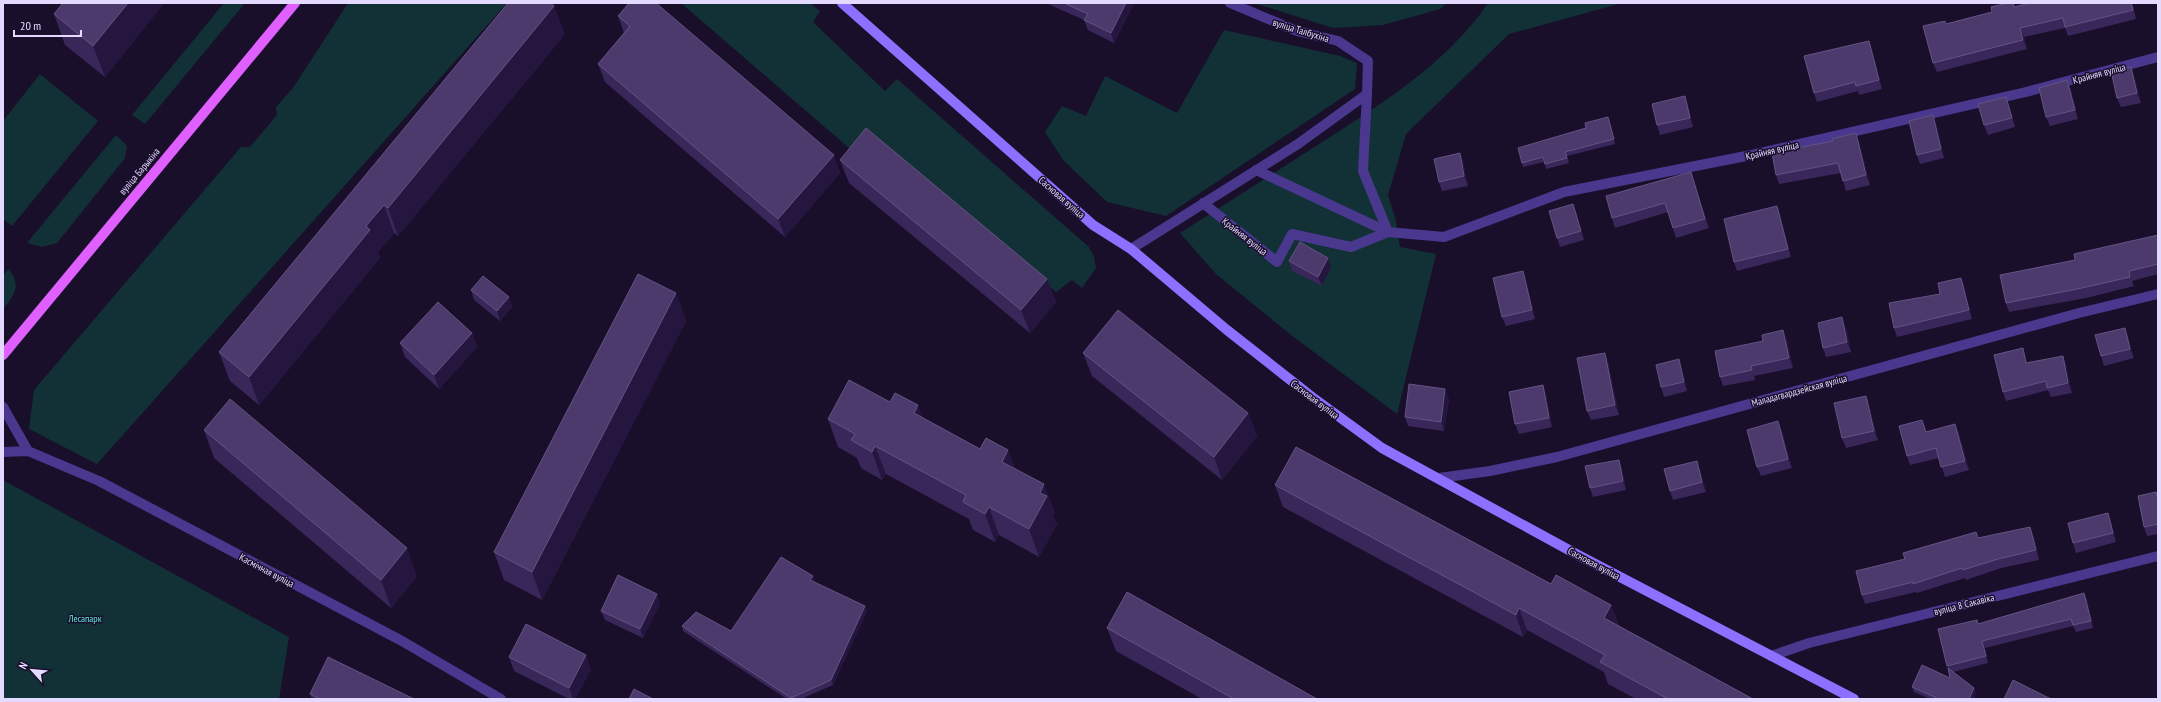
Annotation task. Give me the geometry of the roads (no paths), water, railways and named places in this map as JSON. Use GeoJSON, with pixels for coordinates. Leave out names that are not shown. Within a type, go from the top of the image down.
{"type":"FeatureCollection","features":[{"type":"Feature","properties":{"kind":"main road","name":"вуліца Барыкіна"},"geometry":{"type":"LineString","coordinates":[[3,355],[294,3]]}},
{"type":"Feature","properties":{"kind":"main road","name":"Сасновая вуліца"},"geometry":{"type":"LineString","coordinates":[[842,3],[1093,225],[1131,249],[1227,330],[1312,397],[1382,448],[1578,555],[1854,699]]}},
{"type":"Feature","properties":{"kind":"street","name":"вуліца Талбухіна"},"geometry":{"type":"LineString","coordinates":[[1230,3],[1297,30],[1338,41],[1368,61],[1367,94]]}},
{"type":"Feature","properties":{"kind":"street","name":"Крайняя вуліца"},"geometry":{"type":"LineString","coordinates":[[1256,170],[1388,232],[1444,237],[1564,192],[1758,153],[2026,92],[2158,57]]}},
{"type":"Feature","properties":{"kind":"street"},"geometry":{"type":"LineString","coordinates":[[1131,249],[1298,144],[1367,94]]}},
{"type":"Feature","properties":{"kind":"street"},"geometry":{"type":"LineString","coordinates":[[1367,94],[1363,171],[1388,232]]}},
{"type":"Feature","properties":{"kind":"street","name":"Крайняя вуліца"},"geometry":{"type":"LineString","coordinates":[[1203,203],[1277,262],[1292,234],[1351,247],[1388,232]]}},
{"type":"Feature","properties":{"kind":"street","name":"Маладагвардзейская вуліца"},"geometry":{"type":"LineString","coordinates":[[1439,478],[1490,471],[1557,457],[2079,313],[2158,294]]}},
{"type":"Feature","properties":{"kind":"street"},"geometry":{"type":"LineString","coordinates":[[3,407],[28,451]]}},
{"type":"Feature","properties":{"kind":"street","name":"Касмічная вуліца"},"geometry":{"type":"LineString","coordinates":[[3,452],[28,451],[99,481],[402,641],[501,699]]}},
{"type":"Feature","properties":{"kind":"street","name":"вуліца 8 Сакавіка"},"geometry":{"type":"LineString","coordinates":[[1771,656],[1816,641],[2158,556]]}},
{"type":"Feature","properties":{"kind":"park label","name":"Лесапарк"},"geometry":{"type":"Point","coordinates":[85,618]}}]}
